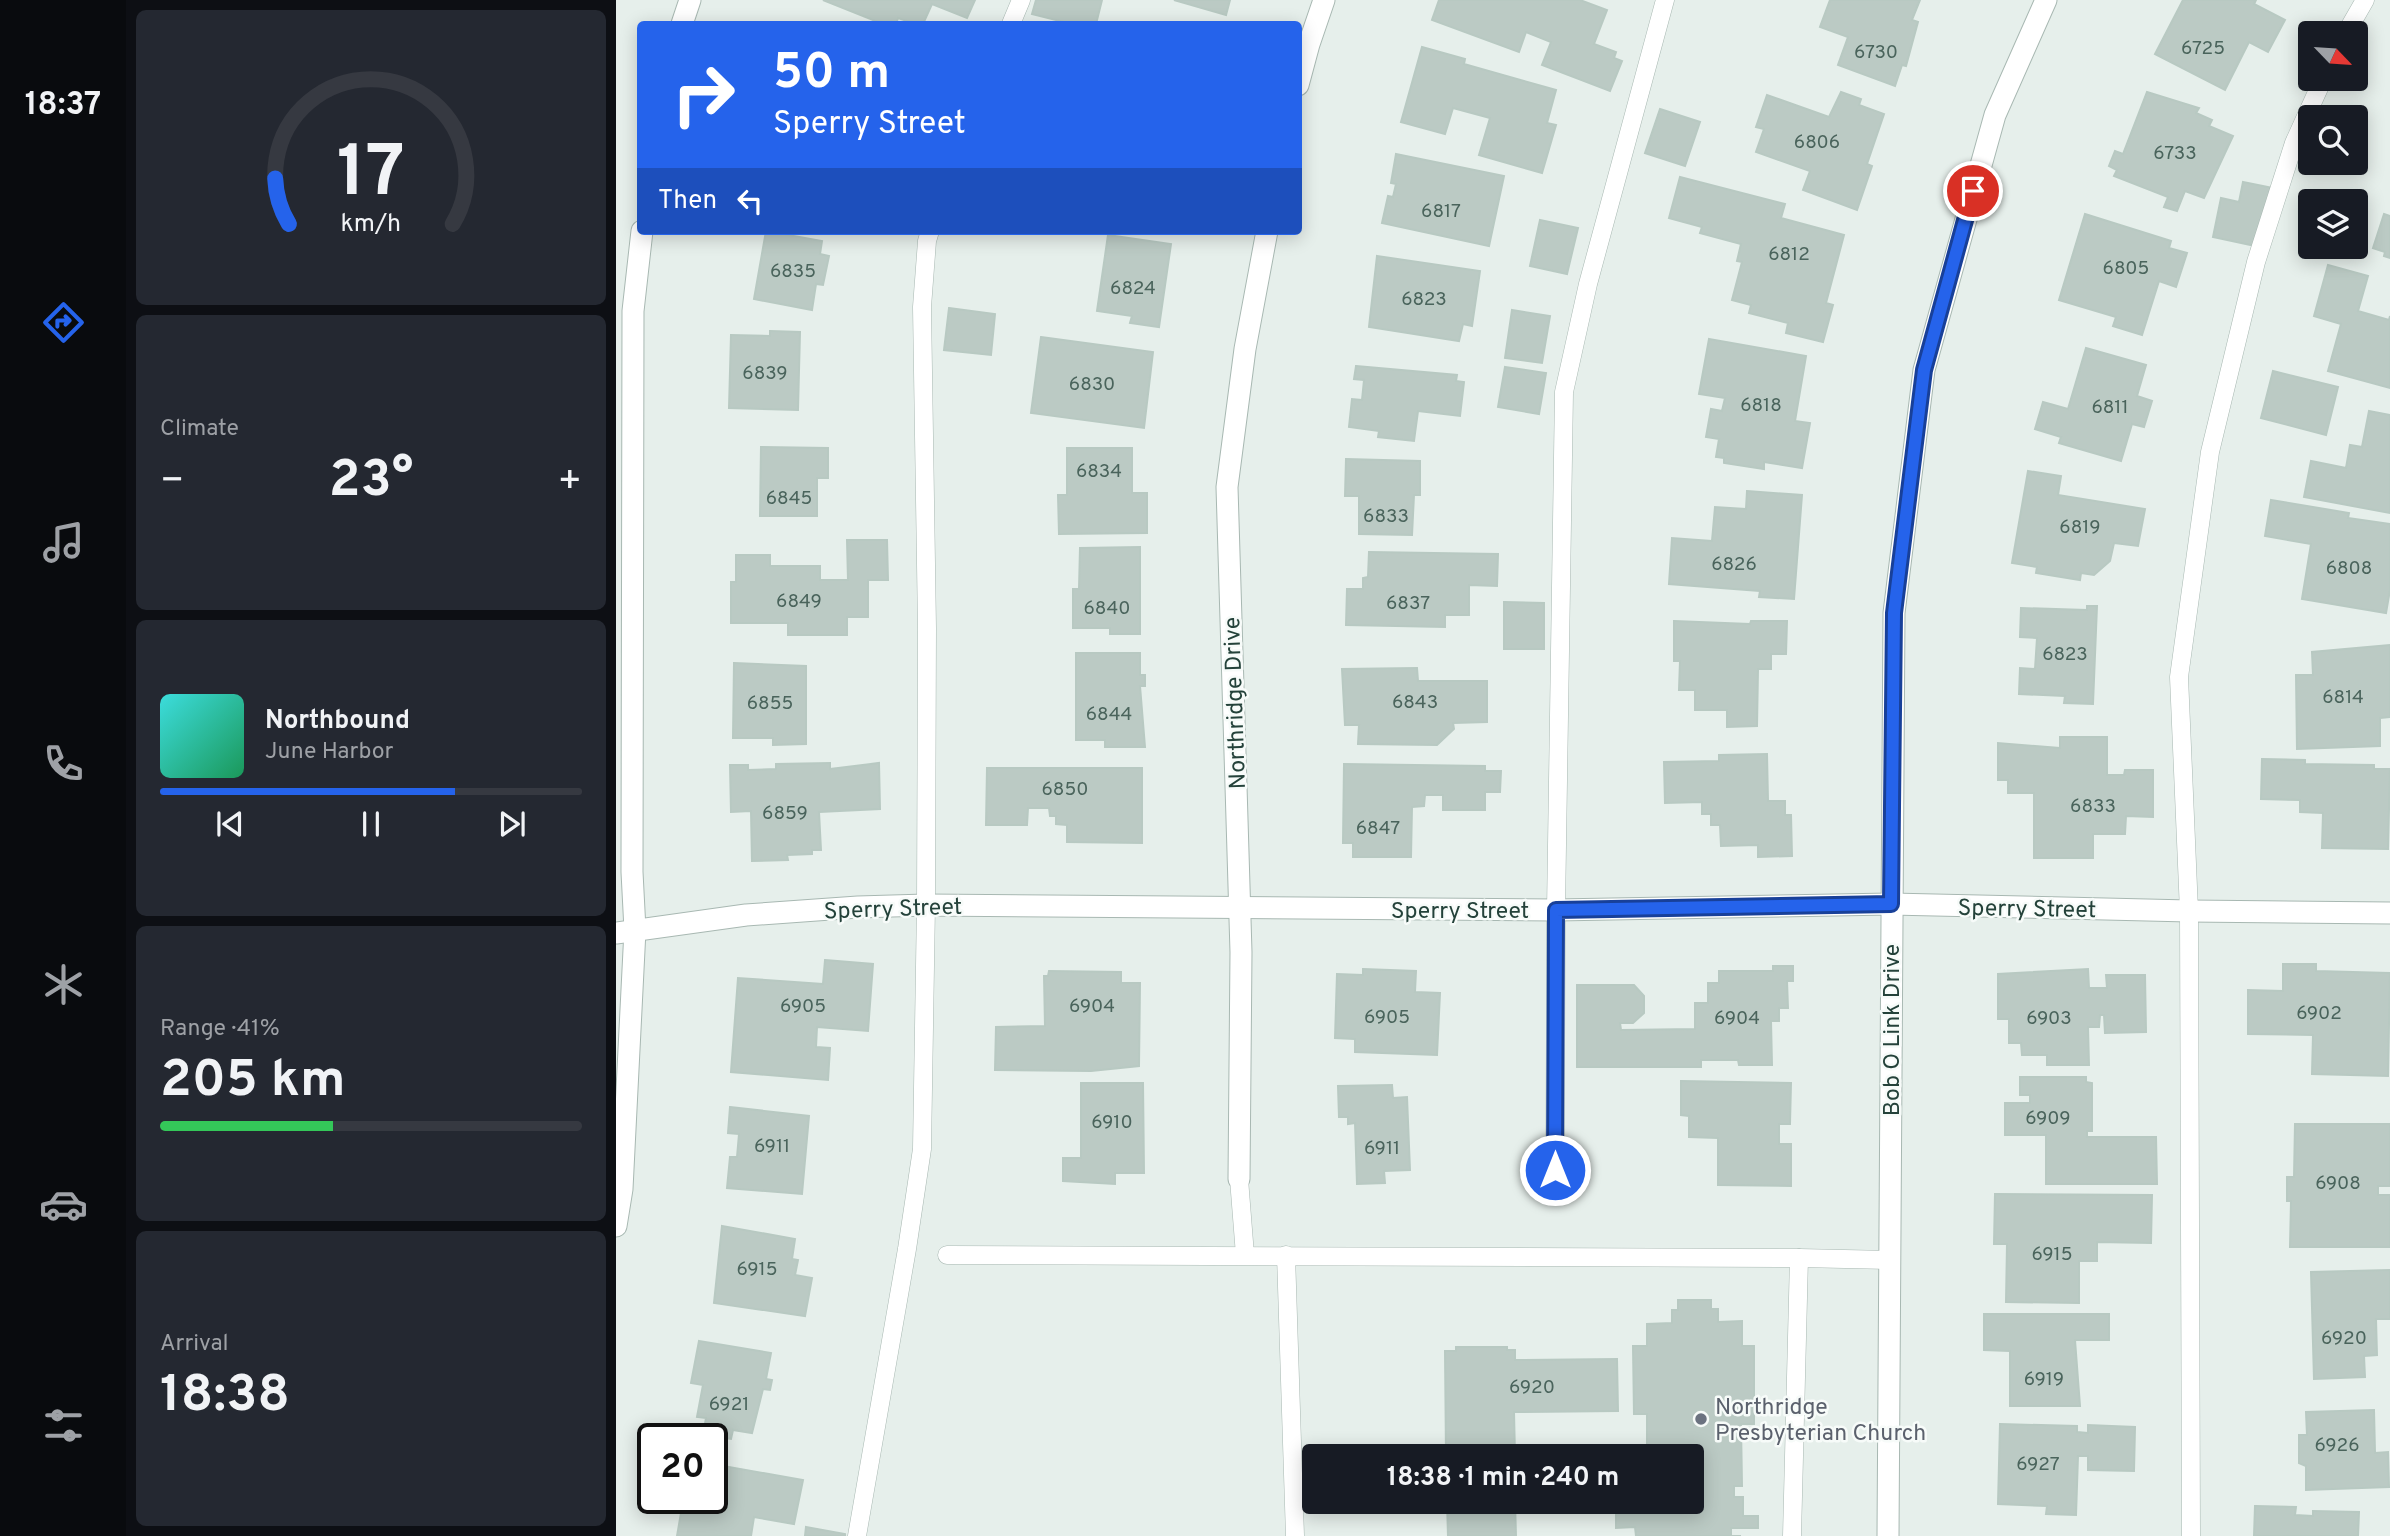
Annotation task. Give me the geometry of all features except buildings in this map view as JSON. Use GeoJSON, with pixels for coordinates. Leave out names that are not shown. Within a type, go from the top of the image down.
{"type":"FeatureCollection","features":[{"type":"Feature","properties":{"kind":"street"},"geometry":{"type":"LineString","coordinates":[[683,21],[690,0]]}},
{"type":"Feature","properties":{"kind":"street"},"geometry":{"type":"LineString","coordinates":[[1302,70],[1324,0]]}},
{"type":"Feature","properties":{"kind":"street","name":"Bob O Link Drive"},"geometry":{"type":"LineString","coordinates":[[1888,1536],[1894,613],[1924,370],[1995,115],[2046,0]]}},
{"type":"Feature","properties":{"kind":"street"},"geometry":{"type":"LineString","coordinates":[[616,1226],[622,1189],[625,931],[632,872],[633,312],[642,235]]}},
{"type":"Feature","properties":{"kind":"street","name":"Northridge Drive"},"geometry":{"type":"LineString","coordinates":[[1239,1179],[1240,909],[1227,487],[1245,349],[1266,235]]}},
{"type":"Feature","properties":{"kind":"street","name":"Sperry Street"},"geometry":{"type":"LineString","coordinates":[[625,931],[746,915],[926,905],[1556,910],[1891,904],[2390,913]]}},
{"type":"Feature","properties":{"kind":"lane"},"geometry":{"type":"LineString","coordinates":[[1011,21],[1021,0]]}},
{"type":"Feature","properties":{"kind":"lane"},"geometry":{"type":"LineString","coordinates":[[1555,1170],[1564,392],[1588,284],[1665,0]]}},
{"type":"Feature","properties":{"kind":"lane"},"geometry":{"type":"LineString","coordinates":[[2353,21],[2365,0]]}},
{"type":"Feature","properties":{"kind":"lane"},"geometry":{"type":"LineString","coordinates":[[2191,1536],[2189,911],[2179,677],[2210,452],[2256,262],[2294,143],[2318,91]]}},
{"type":"Feature","properties":{"kind":"lane"},"geometry":{"type":"LineString","coordinates":[[857,1536],[922,1149],[927,628],[922,307],[929,235]]}},
{"type":"Feature","properties":{"kind":"lane"},"geometry":{"type":"LineString","coordinates":[[1239,1179],[1245,1255]]}},
{"type":"Feature","properties":{"kind":"lane"},"geometry":{"type":"LineString","coordinates":[[947,1255],[1890,1260]]}},
{"type":"Feature","properties":{"kind":"lane"},"geometry":{"type":"LineString","coordinates":[[1286,1255],[1295,1536]]}},
{"type":"Feature","properties":{"kind":"lane"},"geometry":{"type":"LineString","coordinates":[[1792,1536],[1799,1258]]}},
{"type":"Feature","properties":{"kind":"place","name":"Northridge Presbyterian Church"},"geometry":{"type":"Point","coordinates":[1701,1419]}},
{"type":"Feature","properties":{"kind":"route"},"geometry":{"type":"LineString","coordinates":[[1555,1170],[1556,910],[1891,904],[1894,613],[1924,370],[1973,191]]}}]}
